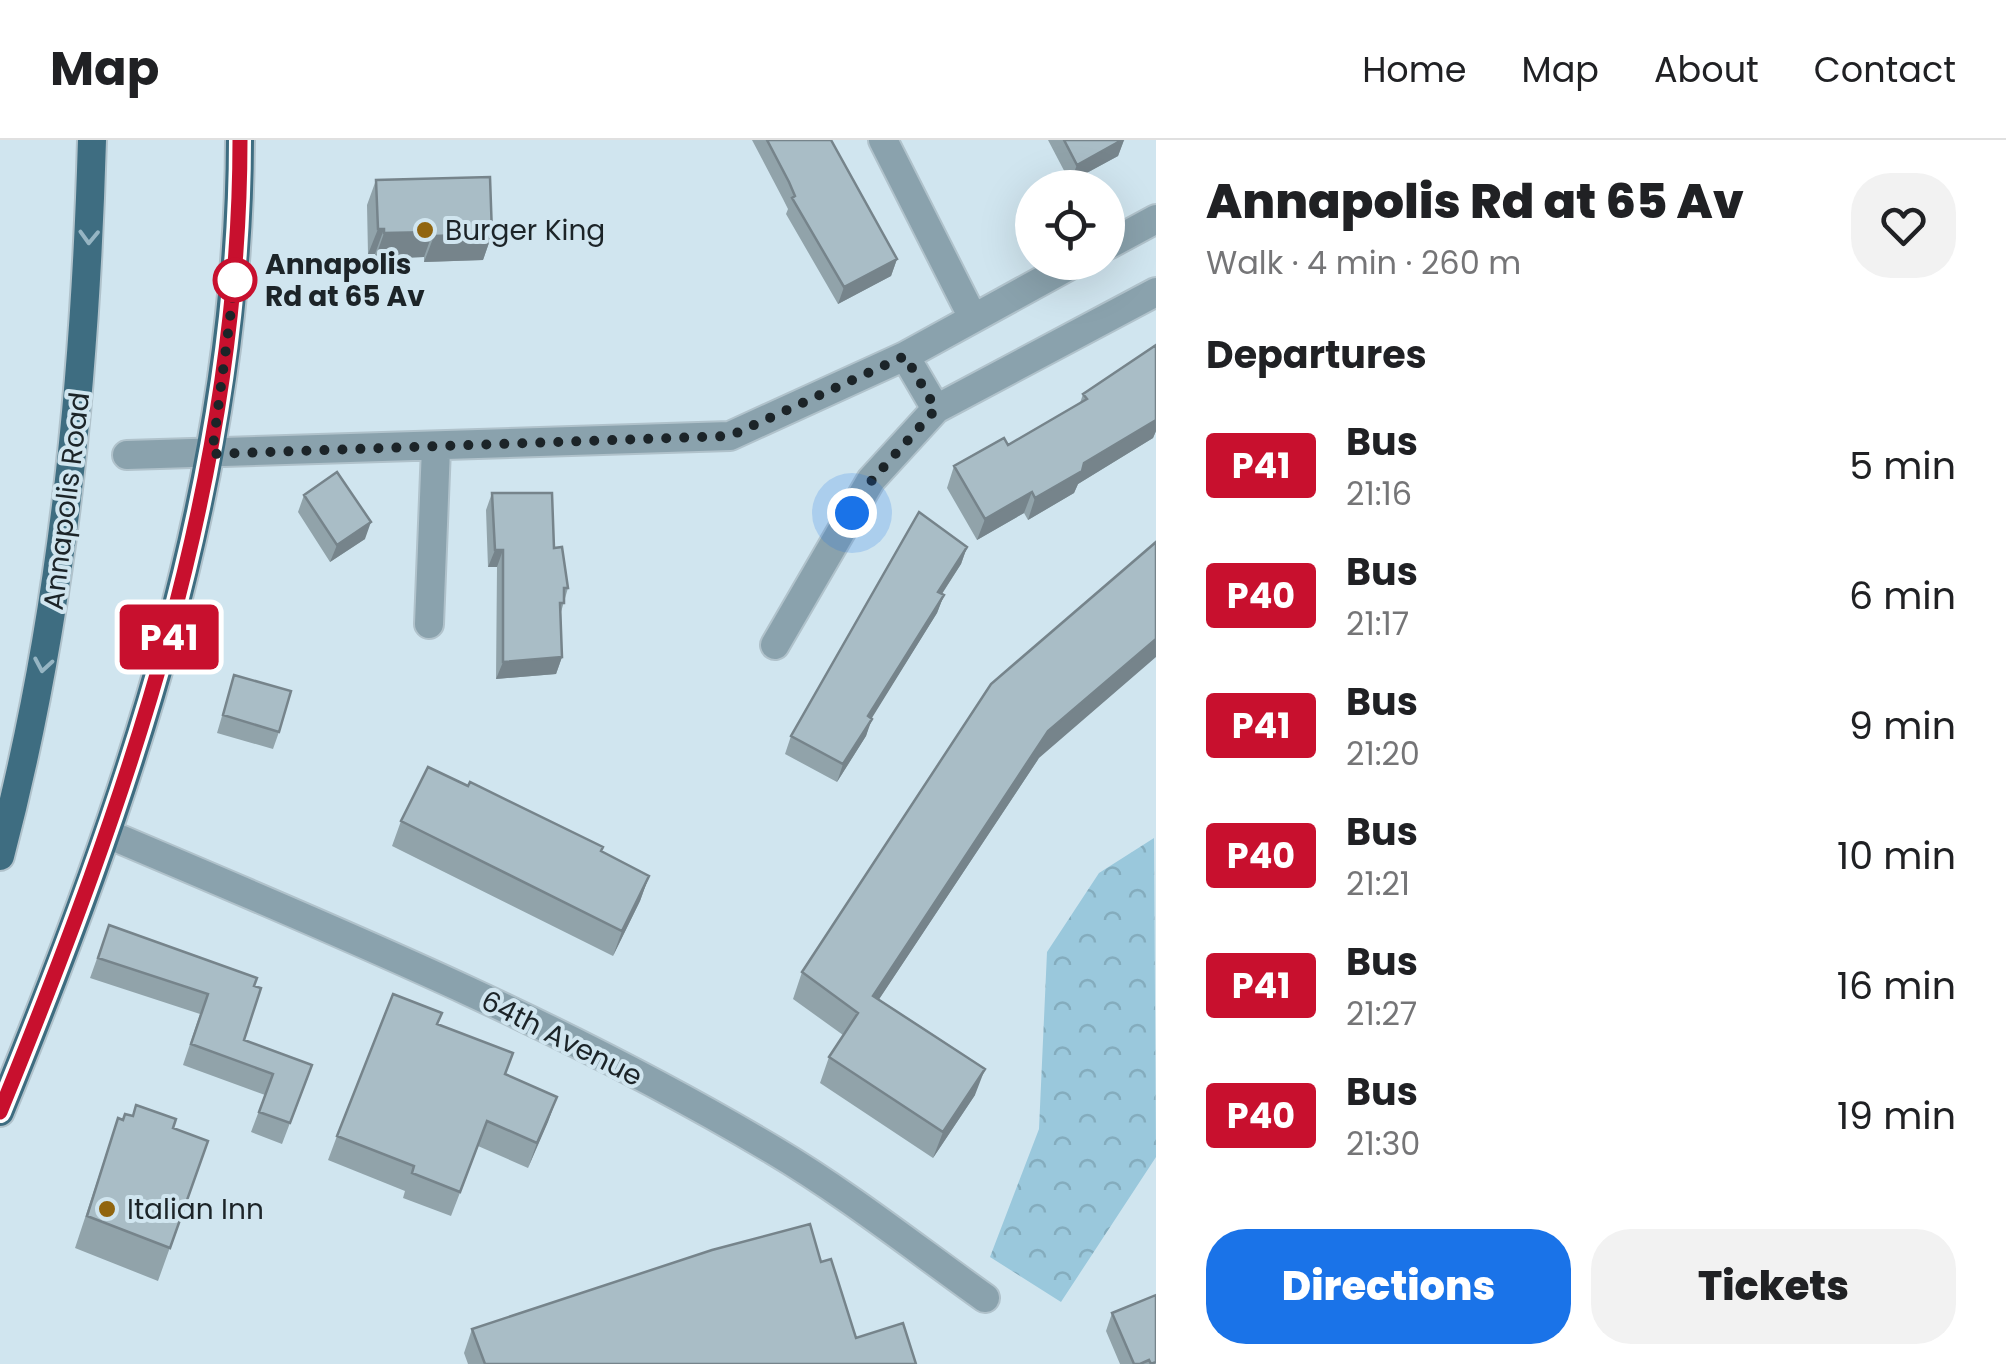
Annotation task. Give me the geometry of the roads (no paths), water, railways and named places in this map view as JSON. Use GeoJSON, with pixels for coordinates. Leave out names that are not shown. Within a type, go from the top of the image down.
{"type":"FeatureCollection","features":[{"type":"Feature","properties":{"kind":"main road","name":"Annapolis Road"},"geometry":{"type":"LineString","coordinates":[[0,856],[44,664],[68,508],[83,366],[92,140]]}},
{"type":"Feature","properties":{"kind":"main road"},"geometry":{"type":"LineString","coordinates":[[0,1112],[108,834],[160,671],[212,454],[233,320],[240,140]]}},
{"type":"Feature","properties":{"kind":"street"},"geometry":{"type":"LineString","coordinates":[[882,140],[972,316]]}},
{"type":"Feature","properties":{"kind":"street"},"geometry":{"type":"LineString","coordinates":[[1125,236],[1156,219]]}},
{"type":"Feature","properties":{"kind":"street"},"geometry":{"type":"LineString","coordinates":[[128,455],[730,436],[905,356],[1041,280]]}},
{"type":"Feature","properties":{"kind":"street"},"geometry":{"type":"LineString","coordinates":[[775,645],[872,480],[936,409],[1156,292]]}},
{"type":"Feature","properties":{"kind":"street"},"geometry":{"type":"LineString","coordinates":[[905,356],[936,409]]}},
{"type":"Feature","properties":{"kind":"street"},"geometry":{"type":"LineString","coordinates":[[430,624],[436,448]]}},
{"type":"Feature","properties":{"kind":"street","name":"64th Avenue"},"geometry":{"type":"LineString","coordinates":[[108,834],[426,971],[656,1084],[778,1153],[984,1298]]}},
{"type":"Feature","properties":{"kind":"place","name":"Burger King"},"geometry":{"type":"Point","coordinates":[425,230]}},
{"type":"Feature","properties":{"kind":"place","name":"Annapolis Rd at 65 Av"},"geometry":{"type":"Point","coordinates":[235,280]}},
{"type":"Feature","properties":{"kind":"place","name":"Italian Inn"},"geometry":{"type":"Point","coordinates":[107,1209]}}]}
